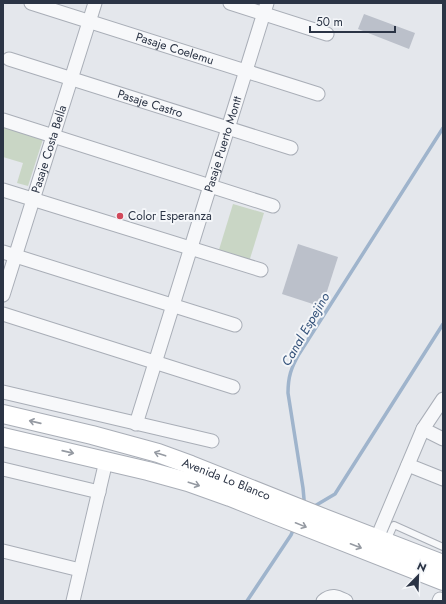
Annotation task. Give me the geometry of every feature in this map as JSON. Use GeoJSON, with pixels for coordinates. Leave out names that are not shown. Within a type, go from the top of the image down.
{"type":"FeatureCollection","features":[{"type":"Feature","properties":{"kind":"main road","name":"Avenida Lo Blanco"},"geometry":{"type":"LineString","coordinates":[[3,414],[92,435],[158,453],[191,465],[285,510],[322,525],[443,580]]}},
{"type":"Feature","properties":{"kind":"main road","name":"Avenida Lo Blanco"},"geometry":{"type":"LineString","coordinates":[[3,437],[188,482],[285,510]]}},
{"type":"Feature","properties":{"kind":"main road","name":"Avenida Lo Blanco"},"geometry":{"type":"LineString","coordinates":[[322,525],[382,540],[443,564]]}},
{"type":"Feature","properties":{"kind":"street","name":"Pasaje Coelemu"},"geometry":{"type":"LineString","coordinates":[[30,3],[318,94]]}},
{"type":"Feature","properties":{"kind":"street","name":"Pasaje Costa Bella"},"geometry":{"type":"LineString","coordinates":[[3,295],[9,254],[33,199],[95,3]]}},
{"type":"Feature","properties":{"kind":"street"},"geometry":{"type":"LineString","coordinates":[[230,3],[266,8],[327,34]]}},
{"type":"Feature","properties":{"kind":"street","name":"Pasaje Puerto Montt"},"geometry":{"type":"LineString","coordinates":[[136,424],[266,8]]}},
{"type":"Feature","properties":{"kind":"street","name":"Pasaje Castro"},"geometry":{"type":"LineString","coordinates":[[9,59],[291,148]]}},
{"type":"Feature","properties":{"kind":"street"},"geometry":{"type":"LineString","coordinates":[[3,120],[273,206]]}},
{"type":"Feature","properties":{"kind":"street"},"geometry":{"type":"LineString","coordinates":[[3,190],[261,270]]}},
{"type":"Feature","properties":{"kind":"street"},"geometry":{"type":"LineString","coordinates":[[9,254],[235,325]]}},
{"type":"Feature","properties":{"kind":"street"},"geometry":{"type":"LineString","coordinates":[[3,314],[233,387]]}},
{"type":"Feature","properties":{"kind":"street"},"geometry":{"type":"LineString","coordinates":[[3,392],[212,441]]}},
{"type":"Feature","properties":{"kind":"street"},"geometry":{"type":"LineString","coordinates":[[382,540],[408,465],[423,429],[443,399]]}},
{"type":"Feature","properties":{"kind":"street"},"geometry":{"type":"LineString","coordinates":[[423,429],[443,438]]}},
{"type":"Feature","properties":{"kind":"street"},"geometry":{"type":"LineString","coordinates":[[73,601],[106,461]]}},
{"type":"Feature","properties":{"kind":"street"},"geometry":{"type":"LineString","coordinates":[[408,465],[443,479]]}},
{"type":"Feature","properties":{"kind":"street"},"geometry":{"type":"LineString","coordinates":[[3,469],[99,492]]}},
{"type":"Feature","properties":{"kind":"street"},"geometry":{"type":"LineString","coordinates":[[3,551],[80,570]]}},
{"type":"Feature","properties":{"kind":"street"},"geometry":{"type":"LineString","coordinates":[[323,601],[330,597],[337,596],[346,601]]}},
{"type":"Feature","properties":{"kind":"lane"},"geometry":{"type":"LineString","coordinates":[[382,540],[394,525],[443,547]]}},
{"type":"Feature","properties":{"kind":"green space"},"geometry":{"type":"Polygon","coordinates":[[[3,126],[43,139],[28,186],[17,183],[23,163],[3,157],[3,126]]]}},
{"type":"Feature","properties":{"kind":"green space"},"geometry":{"type":"Polygon","coordinates":[[[233,204],[264,213],[249,262],[218,253],[233,204]]]}},
{"type":"Feature","properties":{"kind":"building"},"geometry":{"type":"Polygon","coordinates":[[[364,14],[415,33],[409,49],[358,29],[364,14]]]}},
{"type":"Feature","properties":{"kind":"building"},"geometry":{"type":"Polygon","coordinates":[[[298,244],[338,257],[322,307],[282,294],[298,244]]]}},
{"type":"Feature","properties":{"kind":"waterway","name":"Canal Espejino"},"geometry":{"type":"LineString","coordinates":[[304,504],[303,488],[288,393],[289,377],[292,368],[299,354],[443,128]]}},
{"type":"Feature","properties":{"kind":"waterway"},"geometry":{"type":"LineString","coordinates":[[313,507],[335,494],[443,324]]}},
{"type":"Feature","properties":{"kind":"waterway","name":"Canal Espejino"},"geometry":{"type":"LineString","coordinates":[[247,601],[291,535],[294,528]]}},
{"type":"Feature","properties":{"kind":"place","name":"Color Esperanza"},"geometry":{"type":"Point","coordinates":[120,216]}}]}
